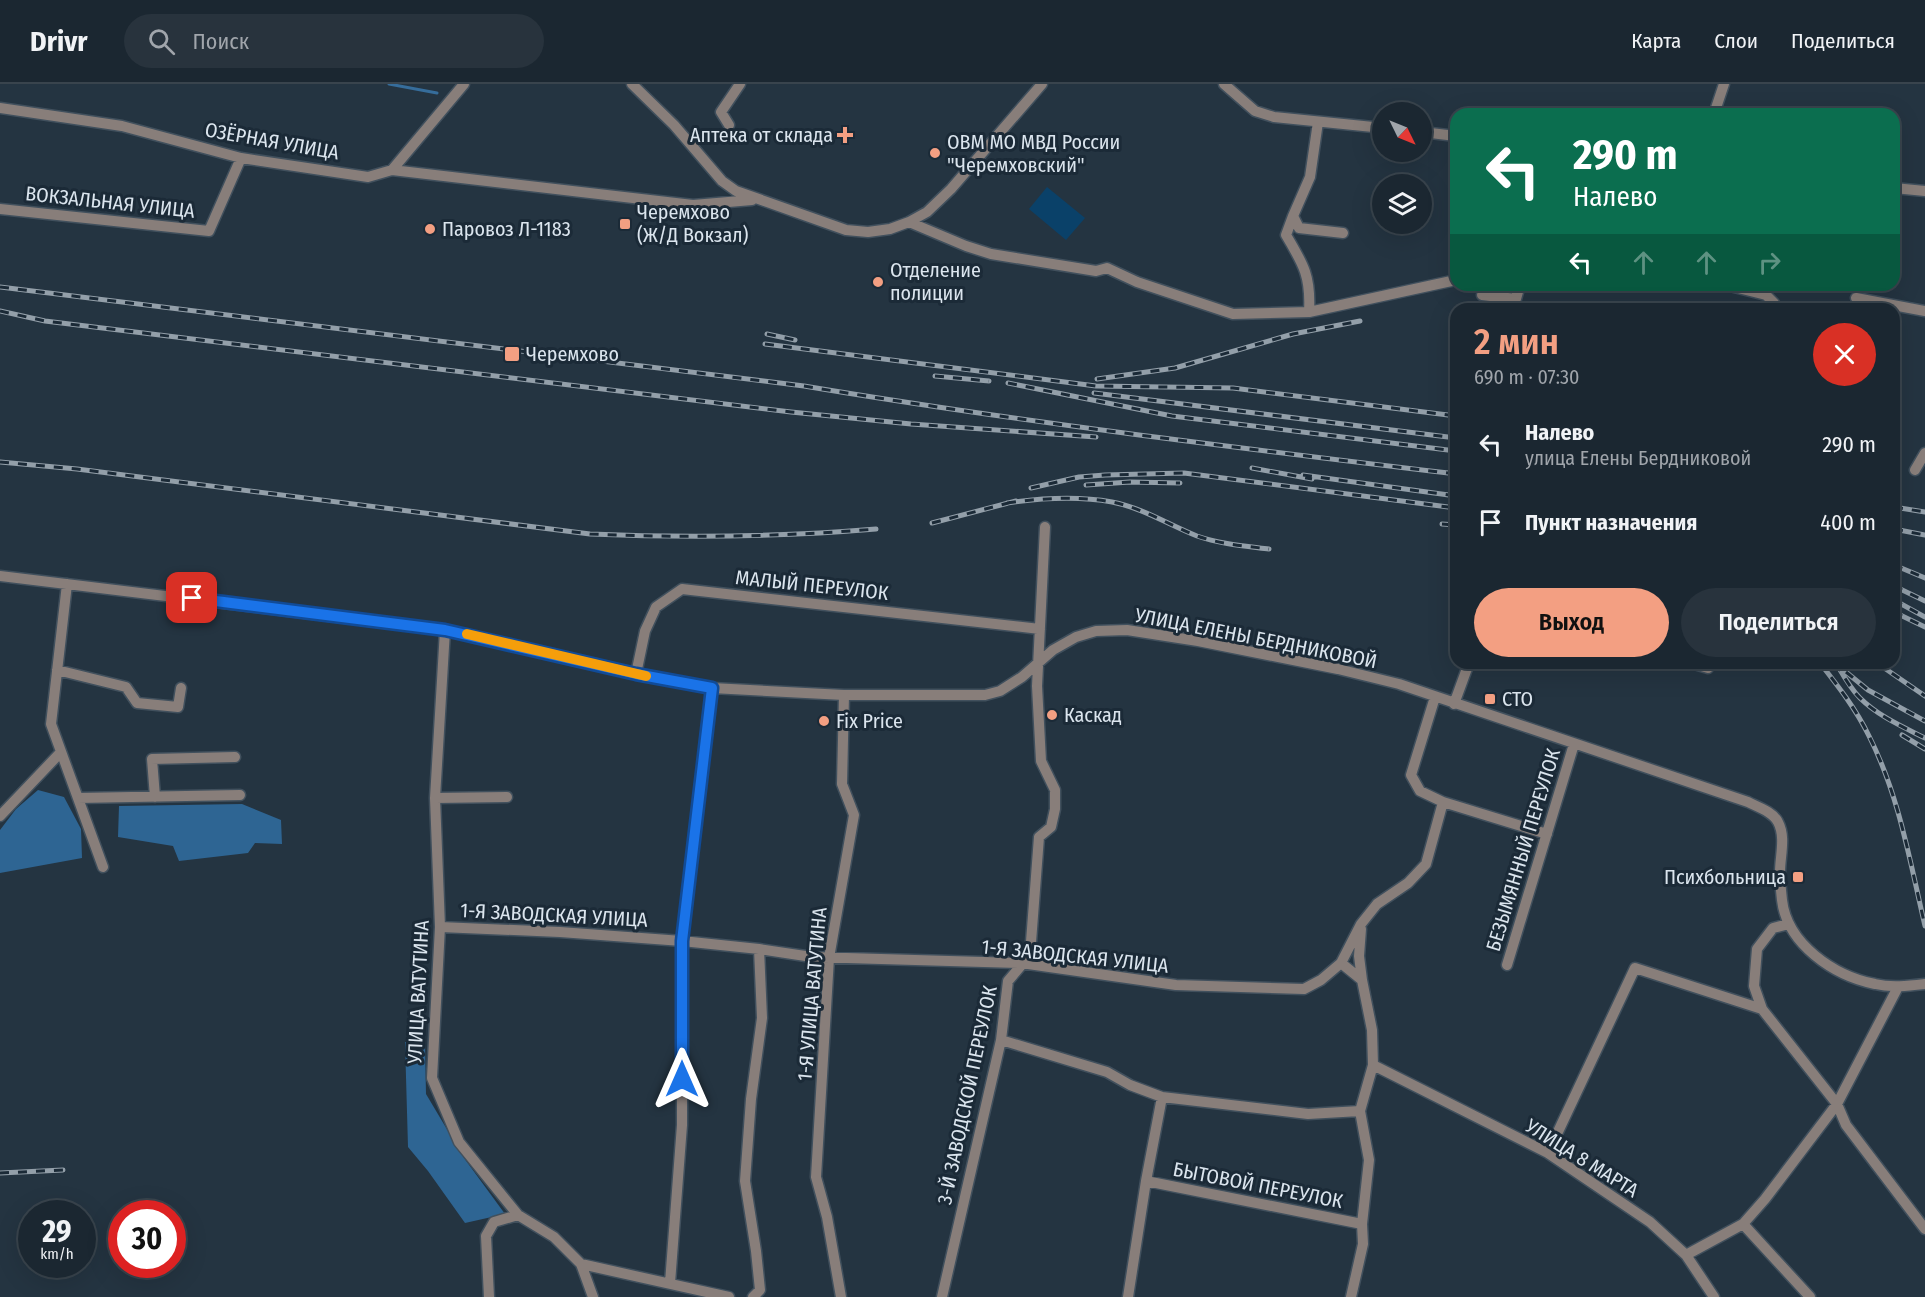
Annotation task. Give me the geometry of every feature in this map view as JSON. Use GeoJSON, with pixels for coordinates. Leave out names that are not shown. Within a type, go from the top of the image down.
{"type":"FeatureCollection","features":[{"type":"Feature","properties":{"kind":"street"},"geometry":{"type":"LineString","coordinates":[[392,170],[464,84]]}},
{"type":"Feature","properties":{"kind":"street"},"geometry":{"type":"LineString","coordinates":[[632,84],[674,125],[722,181],[736,191],[846,230],[868,232],[890,229],[927,212],[951,189],[1042,84]]}},
{"type":"Feature","properties":{"kind":"street"},"geometry":{"type":"LineString","coordinates":[[729,125],[721,112],[740,84]]}},
{"type":"Feature","properties":{"kind":"street"},"geometry":{"type":"LineString","coordinates":[[1224,84],[1255,111],[1274,117],[1372,127]]}},
{"type":"Feature","properties":{"kind":"street"},"geometry":{"type":"LineString","coordinates":[[1716,108],[1724,84]]}},
{"type":"Feature","properties":{"kind":"street","name":"ОЗЁРНАЯ УЛИЦА"},"geometry":{"type":"LineString","coordinates":[[0,108],[122,126],[241,158],[368,177],[392,170],[693,205],[756,199]]}},
{"type":"Feature","properties":{"kind":"street"},"geometry":{"type":"LineString","coordinates":[[1310,312],[1311,292],[1307,270],[1286,235],[1310,177],[1317,122]]}},
{"type":"Feature","properties":{"kind":"street"},"geometry":{"type":"LineString","coordinates":[[1432,133],[1450,135]]}},
{"type":"Feature","properties":{"kind":"street","name":"ВОКЗАЛЬНАЯ УЛИЦА"},"geometry":{"type":"LineString","coordinates":[[0,209],[209,231],[241,158]]}},
{"type":"Feature","properties":{"kind":"street"},"geometry":{"type":"LineString","coordinates":[[1900,189],[1925,191]]}},
{"type":"Feature","properties":{"kind":"street"},"geometry":{"type":"LineString","coordinates":[[1293,216],[1299,228],[1343,233]]}},
{"type":"Feature","properties":{"kind":"street"},"geometry":{"type":"LineString","coordinates":[[909,222],[966,246],[992,254],[1096,271],[1107,268],[1137,282],[1233,314],[1310,312],[1450,281]]}},
{"type":"Feature","properties":{"kind":"street"},"geometry":{"type":"LineString","coordinates":[[1482,295],[1516,299],[1518,291]]}},
{"type":"Feature","properties":{"kind":"street"},"geometry":{"type":"LineString","coordinates":[[1750,291],[1766,295],[1774,303]]}},
{"type":"Feature","properties":{"kind":"street"},"geometry":{"type":"LineString","coordinates":[[1856,298],[1883,303]]}},
{"type":"Feature","properties":{"kind":"street"},"geometry":{"type":"LineString","coordinates":[[1900,306],[1925,311]]}},
{"type":"Feature","properties":{"kind":"street"},"geometry":{"type":"LineString","coordinates":[[1915,470],[1925,453]]}},
{"type":"Feature","properties":{"kind":"street","name":"3-Й ЗАВОДСКОЙ ПЕРЕУЛОК"},"geometry":{"type":"LineString","coordinates":[[942,1297],[1000,1040],[1008,981],[1030,955],[1039,837],[1051,827],[1055,809],[1055,790],[1041,761],[1037,686],[1045,527]]}},
{"type":"Feature","properties":{"kind":"street","name":"УЛИЦА ЕЛЕНЫ БЕРДНИКОВОЙ"},"geometry":{"type":"LineString","coordinates":[[0,576],[445,630],[636,674],[712,688],[844,695],[985,695],[1000,691],[1022,677],[1053,650],[1076,637],[1096,631],[1127,630],[1198,641],[1338,669],[1399,684],[1766,810],[1778,821],[1783,836],[1782,902],[1789,924],[1803,943],[1820,960],[1854,978],[1876,985],[1898,987],[1925,984]]}},
{"type":"Feature","properties":{"kind":"street"},"geometry":{"type":"LineString","coordinates":[[67,584],[51,724],[103,867]]}},
{"type":"Feature","properties":{"kind":"street","name":"МАЛЫЙ ПЕРЕУЛОК"},"geometry":{"type":"LineString","coordinates":[[636,674],[645,630],[656,607],[682,590],[1040,629]]}},
{"type":"Feature","properties":{"kind":"street","name":"УЛИЦА ВАТУТИНА"},"geometry":{"type":"LineString","coordinates":[[445,630],[435,798],[440,927],[432,1078],[459,1142],[518,1215],[554,1237],[581,1264],[593,1297]]}},
{"type":"Feature","properties":{"kind":"street"},"geometry":{"type":"LineString","coordinates":[[1454,704],[1467,669]]}},
{"type":"Feature","properties":{"kind":"street"},"geometry":{"type":"LineString","coordinates":[[57,670],[126,687],[137,704],[178,707],[181,688]]}},
{"type":"Feature","properties":{"kind":"street"},"geometry":{"type":"LineString","coordinates":[[670,1283],[682,1125],[682,941],[712,688]]}},
{"type":"Feature","properties":{"kind":"street","name":"1-Я УЛИЦА ВАТУТИНА"},"geometry":{"type":"LineString","coordinates":[[841,1297],[827,1217],[816,1177],[830,958],[854,815],[842,784],[844,695]]}},
{"type":"Feature","properties":{"kind":"street"},"geometry":{"type":"LineString","coordinates":[[1435,697],[1411,775],[1420,791],[1443,802],[1547,834]]}},
{"type":"Feature","properties":{"kind":"street","name":"БЕЗЫМЯННЫЙ ПЕРЕУЛОК"},"geometry":{"type":"LineString","coordinates":[[1507,965],[1574,744]]}},
{"type":"Feature","properties":{"kind":"street"},"geometry":{"type":"LineString","coordinates":[[0,816],[61,752]]}},
{"type":"Feature","properties":{"kind":"street"},"geometry":{"type":"LineString","coordinates":[[155,797],[152,759],[235,757]]}},
{"type":"Feature","properties":{"kind":"street"},"geometry":{"type":"LineString","coordinates":[[78,798],[240,795]]}},
{"type":"Feature","properties":{"kind":"street"},"geometry":{"type":"LineString","coordinates":[[435,798],[507,797]]}},
{"type":"Feature","properties":{"kind":"street","name":"1-Я ЗАВОДСКАЯ УЛИЦА"},"geometry":{"type":"LineString","coordinates":[[440,927],[560,932],[682,941],[812,957],[1021,963],[1176,985],[1304,989],[1322,980],[1341,963],[1361,924],[1377,904],[1408,883],[1425,864],[1443,802]]}},
{"type":"Feature","properties":{"kind":"street"},"geometry":{"type":"LineString","coordinates":[[1351,1297],[1363,1244],[1362,1224],[1369,1160],[1360,1111],[1373,1065],[1372,1030],[1359,956],[1361,924]]}},
{"type":"Feature","properties":{"kind":"street"},"geometry":{"type":"LineString","coordinates":[[1789,924],[1773,928],[1757,949],[1754,986],[1762,1009],[1837,1104],[1846,1125],[1925,1229]]}},
{"type":"Feature","properties":{"kind":"street"},"geometry":{"type":"LineString","coordinates":[[753,1297],[759,1290],[756,1251],[744,1181],[751,1100],[762,1018],[759,949]]}},
{"type":"Feature","properties":{"kind":"street"},"geometry":{"type":"LineString","coordinates":[[1341,963],[1362,980]]}},
{"type":"Feature","properties":{"kind":"street"},"geometry":{"type":"LineString","coordinates":[[1548,1153],[1635,968],[1762,1009]]}},
{"type":"Feature","properties":{"kind":"street"},"geometry":{"type":"LineString","coordinates":[[1686,1255],[1743,1224],[1765,1200],[1837,1104],[1898,987]]}},
{"type":"Feature","properties":{"kind":"street"},"geometry":{"type":"LineString","coordinates":[[1000,1040],[1107,1072],[1130,1085],[1162,1097],[1308,1114],[1360,1111]]}},
{"type":"Feature","properties":{"kind":"street","name":"УЛИЦА 8 МАРТА"},"geometry":{"type":"LineString","coordinates":[[1373,1065],[1548,1153],[1650,1222],[1686,1255],[1714,1297]]}},
{"type":"Feature","properties":{"kind":"street"},"geometry":{"type":"LineString","coordinates":[[1128,1297],[1162,1097]]}},
{"type":"Feature","properties":{"kind":"street","name":"БЫТОВОЙ ПЕРЕУЛОК"},"geometry":{"type":"LineString","coordinates":[[1146,1181],[1362,1224]]}},
{"type":"Feature","properties":{"kind":"street"},"geometry":{"type":"LineString","coordinates":[[489,1297],[486,1236],[494,1222],[518,1215]]}},
{"type":"Feature","properties":{"kind":"street"},"geometry":{"type":"LineString","coordinates":[[1743,1224],[1810,1297]]}},
{"type":"Feature","properties":{"kind":"street"},"geometry":{"type":"LineString","coordinates":[[581,1264],[729,1297]]}},
{"type":"Feature","properties":{"kind":"shaded area"},"geometry":{"type":"Polygon","coordinates":[[[1047,187],[1085,218],[1066,240],[1029,209],[1047,187]]]}},
{"type":"Feature","properties":{"kind":"shaded area"},"geometry":{"type":"Polygon","coordinates":[[[38,790],[64,797],[81,829],[82,858],[0,873],[0,830],[16,809],[38,790]]]}},
{"type":"Feature","properties":{"kind":"shaded area"},"geometry":{"type":"Polygon","coordinates":[[[242,804],[281,820],[282,844],[255,843],[248,853],[179,861],[173,846],[118,837],[119,806],[242,804]]]}},
{"type":"Feature","properties":{"kind":"shaded area"},"geometry":{"type":"Polygon","coordinates":[[[405,1042],[425,1044],[426,1094],[464,1158],[505,1214],[465,1223],[408,1147],[405,1042]]]}},
{"type":"Feature","properties":{"kind":"waterway"},"geometry":{"type":"LineString","coordinates":[[389,84],[437,93]]}},
{"type":"Feature","properties":{"kind":"railway"},"geometry":{"type":"LineString","coordinates":[[0,287],[804,386],[1048,423],[1450,473]]}},
{"type":"Feature","properties":{"kind":"railway"},"geometry":{"type":"LineString","coordinates":[[0,311],[45,321],[791,412],[911,424],[1096,437]]}},
{"type":"Feature","properties":{"kind":"railway"},"geometry":{"type":"LineString","coordinates":[[1097,379],[1175,368],[1293,334],[1360,321]]}},
{"type":"Feature","properties":{"kind":"railway"},"geometry":{"type":"LineString","coordinates":[[767,334],[795,340]]}},
{"type":"Feature","properties":{"kind":"railway"},"geometry":{"type":"LineString","coordinates":[[765,344],[1096,386],[1233,388],[1450,415]]}},
{"type":"Feature","properties":{"kind":"railway"},"geometry":{"type":"LineString","coordinates":[[935,376],[989,381]]}},
{"type":"Feature","properties":{"kind":"railway"},"geometry":{"type":"LineString","coordinates":[[1008,383],[1172,416],[1450,450]]}},
{"type":"Feature","properties":{"kind":"railway"},"geometry":{"type":"LineString","coordinates":[[1094,393],[1450,437]]}},
{"type":"Feature","properties":{"kind":"railway"},"geometry":{"type":"LineString","coordinates":[[0,462],[77,469],[590,534],[733,536],[876,529]]}},
{"type":"Feature","properties":{"kind":"railway"},"geometry":{"type":"LineString","coordinates":[[1252,468],[1312,479]]}},
{"type":"Feature","properties":{"kind":"railway"},"geometry":{"type":"LineString","coordinates":[[1031,488],[1079,477],[1184,473],[1450,507]]}},
{"type":"Feature","properties":{"kind":"railway"},"geometry":{"type":"LineString","coordinates":[[1303,475],[1450,495]]}},
{"type":"Feature","properties":{"kind":"railway"},"geometry":{"type":"LineString","coordinates":[[1086,485],[1130,482],[1180,483]]}},
{"type":"Feature","properties":{"kind":"railway"},"geometry":{"type":"LineString","coordinates":[[1007,503],[1060,498],[1112,502],[1145,512],[1206,539],[1269,549]]}},
{"type":"Feature","properties":{"kind":"railway"},"geometry":{"type":"LineString","coordinates":[[932,523],[1016,501]]}},
{"type":"Feature","properties":{"kind":"railway"},"geometry":{"type":"LineString","coordinates":[[1900,508],[1925,512]]}},
{"type":"Feature","properties":{"kind":"railway"},"geometry":{"type":"LineString","coordinates":[[1442,524],[1450,525]]}},
{"type":"Feature","properties":{"kind":"railway"},"geometry":{"type":"LineString","coordinates":[[1900,530],[1925,535]]}},
{"type":"Feature","properties":{"kind":"railway"},"geometry":{"type":"LineString","coordinates":[[1900,568],[1925,578]]}},
{"type":"Feature","properties":{"kind":"railway"},"geometry":{"type":"LineString","coordinates":[[1900,589],[1925,601]]}},
{"type":"Feature","properties":{"kind":"railway"},"geometry":{"type":"LineString","coordinates":[[1900,603],[1925,617]]}},
{"type":"Feature","properties":{"kind":"railway"},"geometry":{"type":"LineString","coordinates":[[1900,615],[1925,627]]}},
{"type":"Feature","properties":{"kind":"railway"},"geometry":{"type":"LineString","coordinates":[[1825,669],[1858,716],[1879,758],[1903,829],[1925,926]]}},
{"type":"Feature","properties":{"kind":"railway"},"geometry":{"type":"LineString","coordinates":[[1840,669],[1853,690],[1867,704],[1891,721],[1925,738]]}},
{"type":"Feature","properties":{"kind":"railway"},"geometry":{"type":"LineString","coordinates":[[1886,669],[1925,696]]}},
{"type":"Feature","properties":{"kind":"railway"},"geometry":{"type":"LineString","coordinates":[[1846,672],[1868,690],[1925,721]]}},
{"type":"Feature","properties":{"kind":"railway"},"geometry":{"type":"LineString","coordinates":[[1902,735],[1925,749]]}},
{"type":"Feature","properties":{"kind":"railway"},"geometry":{"type":"LineString","coordinates":[[0,1173],[63,1170]]}},
{"type":"Feature","properties":{"kind":"slow traffic"},"geometry":{"type":"LineString","coordinates":[[467,634],[646,676]]}},
{"type":"Feature","properties":{"kind":"place","name":"Аптека от склада"},"geometry":{"type":"Point","coordinates":[845,135]}},
{"type":"Feature","properties":{"kind":"place","name":"ОВМ МО МВД России \"Черемховский\""},"geometry":{"type":"Point","coordinates":[935,153]}},
{"type":"Feature","properties":{"kind":"place","name":"Черемхово (Ж/Д Вокзал)"},"geometry":{"type":"Point","coordinates":[625,224]}},
{"type":"Feature","properties":{"kind":"place","name":"Паровоз Л-1183"},"geometry":{"type":"Point","coordinates":[430,229]}},
{"type":"Feature","properties":{"kind":"place","name":"Отделение полиции"},"geometry":{"type":"Point","coordinates":[878,282]}},
{"type":"Feature","properties":{"kind":"place","name":"Черемхово"},"geometry":{"type":"Point","coordinates":[512,354]}},
{"type":"Feature","properties":{"kind":"place","name":"СТО"},"geometry":{"type":"Point","coordinates":[1490,699]}},
{"type":"Feature","properties":{"kind":"place","name":"Каскад"},"geometry":{"type":"Point","coordinates":[1052,715]}},
{"type":"Feature","properties":{"kind":"place","name":"Fix Price"},"geometry":{"type":"Point","coordinates":[824,721]}},
{"type":"Feature","properties":{"kind":"place","name":"Психбольница"},"geometry":{"type":"Point","coordinates":[1798,877]}},
{"type":"Feature","properties":{"kind":"route"},"geometry":{"type":"LineString","coordinates":[[192,598],[445,630],[636,674],[712,688],[682,941],[682,1079]]}}]}
